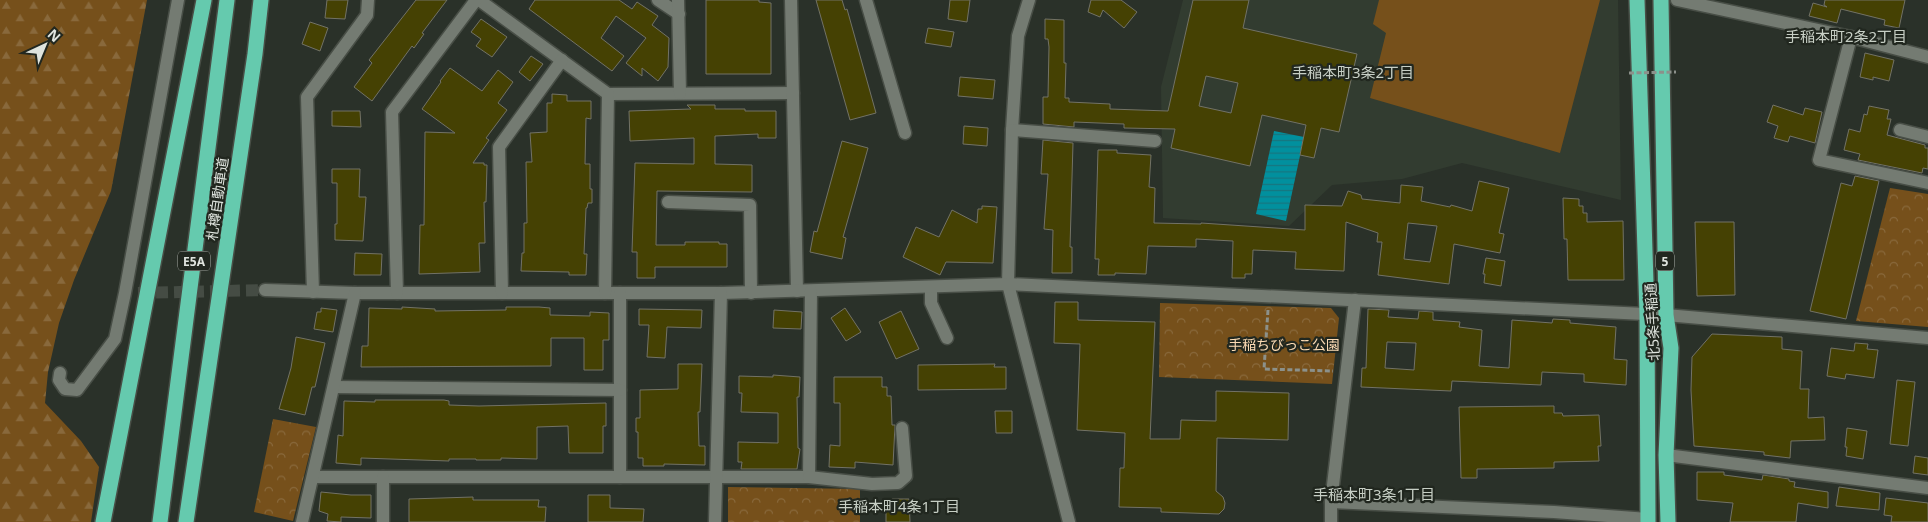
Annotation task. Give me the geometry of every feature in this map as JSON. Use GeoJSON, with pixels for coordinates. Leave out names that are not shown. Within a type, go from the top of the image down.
{"type":"FeatureCollection","features":[{"type":"Feature","properties":{"kind":"highway"},"geometry":{"type":"LineString","coordinates":[[103,522],[204,0]]}},
{"type":"Feature","properties":{"kind":"highway","name":"札樽自動車道"},"geometry":{"type":"LineString","coordinates":[[160,522],[227,0]]}},
{"type":"Feature","properties":{"kind":"highway","name":"札樽自動車道"},"geometry":{"type":"LineString","coordinates":[[186,522],[255,54],[261,0]]}},
{"type":"Feature","properties":{"kind":"highway","name":"北5条手稲通"},"geometry":{"type":"LineString","coordinates":[[1637,0],[1647,314],[1648,521]]}},
{"type":"Feature","properties":{"kind":"highway","name":"北5条手稲通"},"geometry":{"type":"LineString","coordinates":[[1661,0],[1666,315],[1671,348],[1666,455],[1668,522]]}},
{"type":"Feature","properties":{"kind":"street"},"geometry":{"type":"LineString","coordinates":[[60,373],[59,380],[65,389],[77,390],[115,338],[132,293],[178,0]]}},
{"type":"Feature","properties":{"kind":"street"},"geometry":{"type":"LineString","coordinates":[[313,292],[307,97],[367,15],[368,0]]}},
{"type":"Feature","properties":{"kind":"street"},"geometry":{"type":"LineString","coordinates":[[396,293],[392,112],[477,0],[608,94],[793,93]]}},
{"type":"Feature","properties":{"kind":"street"},"geometry":{"type":"LineString","coordinates":[[658,0],[678,14]]}},
{"type":"Feature","properties":{"kind":"street"},"geometry":{"type":"LineString","coordinates":[[678,0],[680,93]]}},
{"type":"Feature","properties":{"kind":"street"},"geometry":{"type":"LineString","coordinates":[[791,0],[797,291]]}},
{"type":"Feature","properties":{"kind":"street"},"geometry":{"type":"LineString","coordinates":[[866,0],[905,133]]}},
{"type":"Feature","properties":{"kind":"street"},"geometry":{"type":"LineString","coordinates":[[1029,0],[1018,36],[1012,130],[1008,284],[1069,522]]}},
{"type":"Feature","properties":{"kind":"street"},"geometry":{"type":"LineString","coordinates":[[1677,0],[1850,37],[1928,56]]}},
{"type":"Feature","properties":{"kind":"street"},"geometry":{"type":"LineString","coordinates":[[1850,37],[1819,160],[1928,183]]}},
{"type":"Feature","properties":{"kind":"street"},"geometry":{"type":"LineString","coordinates":[[502,293],[500,147],[562,60]]}},
{"type":"Feature","properties":{"kind":"street"},"geometry":{"type":"LineString","coordinates":[[605,293],[608,94]]}},
{"type":"Feature","properties":{"kind":"street"},"geometry":{"type":"LineString","coordinates":[[1012,130],[1155,141]]}},
{"type":"Feature","properties":{"kind":"street"},"geometry":{"type":"LineString","coordinates":[[1900,130],[1928,137]]}},
{"type":"Feature","properties":{"kind":"street"},"geometry":{"type":"LineString","coordinates":[[668,202],[750,205],[751,292]]}},
{"type":"Feature","properties":{"kind":"street"},"geometry":{"type":"LineString","coordinates":[[265,290],[355,293],[721,293],[1008,284],[1666,315],[1928,338]]}},
{"type":"Feature","properties":{"kind":"street"},"geometry":{"type":"LineString","coordinates":[[931,287],[931,304],[947,338]]}},
{"type":"Feature","properties":{"kind":"street"},"geometry":{"type":"LineString","coordinates":[[809,477],[811,291]]}},
{"type":"Feature","properties":{"kind":"street"},"geometry":{"type":"LineString","coordinates":[[302,522],[355,293]]}},
{"type":"Feature","properties":{"kind":"street"},"geometry":{"type":"LineString","coordinates":[[620,293],[620,477]]}},
{"type":"Feature","properties":{"kind":"street"},"geometry":{"type":"LineString","coordinates":[[715,522],[721,293]]}},
{"type":"Feature","properties":{"kind":"street"},"geometry":{"type":"LineString","coordinates":[[1330,522],[1355,300]]}},
{"type":"Feature","properties":{"kind":"street"},"geometry":{"type":"LineString","coordinates":[[334,387],[620,390]]}},
{"type":"Feature","properties":{"kind":"street"},"geometry":{"type":"LineString","coordinates":[[313,477],[716,476],[809,477],[872,484],[898,483],[906,476],[902,428]]}},
{"type":"Feature","properties":{"kind":"street"},"geometry":{"type":"LineString","coordinates":[[1666,455],[1928,488]]}},
{"type":"Feature","properties":{"kind":"street"},"geometry":{"type":"LineString","coordinates":[[383,477],[383,522]]}},
{"type":"Feature","properties":{"kind":"street"},"geometry":{"type":"LineString","coordinates":[[1331,502],[1553,517],[1648,521]]}},
{"type":"Feature","properties":{"kind":"path"},"geometry":{"type":"LineString","coordinates":[[1628,73],[1676,72]]}},
{"type":"Feature","properties":{"kind":"path"},"geometry":{"type":"LineString","coordinates":[[1268,304],[1264,369],[1334,372]]}},
{"type":"Feature","properties":{"kind":"shaded area"},"geometry":{"type":"Polygon","coordinates":[[[1183,0],[1618,0],[1621,200],[1462,163],[1402,179],[1332,185],[1289,226],[1163,218],[1161,87],[1183,0]]]}},
{"type":"Feature","properties":{"kind":"green space"},"geometry":{"type":"Polygon","coordinates":[[[0,0],[147,0],[111,191],[74,280],[59,323],[48,372],[45,403],[81,441],[99,467],[91,522],[0,522],[0,0]]]}},
{"type":"Feature","properties":{"kind":"green space"},"geometry":{"type":"Polygon","coordinates":[[[1379,0],[1600,0],[1560,153],[1370,98],[1386,33],[1373,24],[1379,0]]]}},
{"type":"Feature","properties":{"kind":"green space"},"geometry":{"type":"Polygon","coordinates":[[[1890,188],[1928,194],[1928,327],[1856,321],[1890,188]]]}},
{"type":"Feature","properties":{"kind":"green space","name":"手稲ちびっこ公園"},"geometry":{"type":"Polygon","coordinates":[[[1160,303],[1331,308],[1339,318],[1332,384],[1159,377],[1160,303]]]}},
{"type":"Feature","properties":{"kind":"green space"},"geometry":{"type":"Polygon","coordinates":[[[273,419],[316,427],[293,521],[254,512],[273,419]]]}},
{"type":"Feature","properties":{"kind":"green space"},"geometry":{"type":"Polygon","coordinates":[[[728,487],[860,489],[860,522],[728,522],[728,487]]]}},
{"type":"Feature","properties":{"kind":"water"},"geometry":{"type":"Polygon","coordinates":[[[1274,131],[1304,137],[1286,221],[1256,214],[1274,131]]]}},
{"type":"Feature","properties":{"kind":"building"},"geometry":{"type":"Polygon","coordinates":[[[327,0],[348,0],[345,19],[325,18],[327,0]]]}},
{"type":"Feature","properties":{"kind":"building"},"geometry":{"type":"Polygon","coordinates":[[[416,0],[447,0],[422,33],[424,34],[414,48],[412,46],[372,101],[354,87],[372,63],[369,60],[416,0]]]}},
{"type":"Feature","properties":{"kind":"building"},"geometry":{"type":"Polygon","coordinates":[[[535,0],[619,0],[632,9],[637,2],[658,16],[652,25],[669,38],[668,67],[658,81],[642,68],[642,76],[626,63],[646,38],[616,16],[601,38],[624,56],[612,71],[529,9],[535,0]]]}},
{"type":"Feature","properties":{"kind":"building"},"geometry":{"type":"Polygon","coordinates":[[[706,0],[759,0],[759,2],[771,3],[771,74],[706,74],[706,0]]]}},
{"type":"Feature","properties":{"kind":"building"},"geometry":{"type":"Polygon","coordinates":[[[816,0],[842,0],[845,10],[847,9],[876,113],[850,120],[816,0]]]}},
{"type":"Feature","properties":{"kind":"building"},"geometry":{"type":"Polygon","coordinates":[[[950,0],[970,0],[967,22],[948,19],[950,0]]]}},
{"type":"Feature","properties":{"kind":"building"},"geometry":{"type":"Polygon","coordinates":[[[1091,0],[1121,0],[1137,12],[1124,28],[1103,10],[1100,17],[1088,12],[1091,0]]]}},
{"type":"Feature","properties":{"kind":"building"},"geometry":{"type":"Polygon","coordinates":[[[1193,0],[1249,0],[1243,28],[1357,54],[1339,132],[1321,128],[1314,158],[1300,155],[1306,125],[1262,115],[1250,166],[1171,148],[1175,129],[1124,128],[1124,124],[1074,122],[1074,127],[1043,124],[1043,97],[1048,97],[1049,47],[1048,39],[1045,39],[1045,19],[1064,20],[1065,98],[1069,98],[1069,102],[1110,104],[1110,109],[1168,111],[1193,0]],[[1206,76],[1199,106],[1231,113],[1238,83],[1206,76]]]}},
{"type":"Feature","properties":{"kind":"building"},"geometry":{"type":"Polygon","coordinates":[[[1825,0],[1905,0],[1899,28],[1884,25],[1885,20],[1841,9],[1837,23],[1809,16],[1813,3],[1827,7],[1824,5],[1825,0]]]}},
{"type":"Feature","properties":{"kind":"building"},"geometry":{"type":"Polygon","coordinates":[[[481,19],[507,37],[492,57],[476,46],[481,39],[471,32],[481,19]]]}},
{"type":"Feature","properties":{"kind":"building"},"geometry":{"type":"Polygon","coordinates":[[[310,22],[328,28],[320,51],[302,44],[310,22]]]}},
{"type":"Feature","properties":{"kind":"building"},"geometry":{"type":"Polygon","coordinates":[[[928,28],[954,32],[951,47],[925,43],[928,28]]]}},
{"type":"Feature","properties":{"kind":"building"},"geometry":{"type":"Polygon","coordinates":[[[1865,53],[1894,60],[1889,81],[1873,77],[1873,80],[1860,77],[1865,53]]]}},
{"type":"Feature","properties":{"kind":"building"},"geometry":{"type":"Polygon","coordinates":[[[531,56],[543,64],[530,81],[519,72],[531,56]]]}},
{"type":"Feature","properties":{"kind":"building"},"geometry":{"type":"Polygon","coordinates":[[[450,68],[482,91],[498,70],[513,82],[498,103],[507,110],[486,138],[489,140],[473,163],[484,163],[484,165],[487,165],[486,202],[484,202],[485,243],[479,243],[480,272],[419,274],[420,225],[424,225],[425,132],[455,133],[422,109],[450,68]]]}},
{"type":"Feature","properties":{"kind":"building"},"geometry":{"type":"Polygon","coordinates":[[[960,77],[995,80],[993,99],[958,96],[960,77]]]}},
{"type":"Feature","properties":{"kind":"building"},"geometry":{"type":"Polygon","coordinates":[[[552,94],[567,95],[567,101],[591,101],[591,119],[586,118],[585,164],[590,164],[592,203],[588,203],[586,208],[584,254],[587,254],[586,275],[569,275],[569,272],[521,271],[522,253],[524,253],[524,223],[527,223],[526,162],[532,162],[530,133],[547,132],[547,103],[552,103],[552,94]]]}},
{"type":"Feature","properties":{"kind":"building"},"geometry":{"type":"Polygon","coordinates":[[[687,105],[715,105],[715,109],[776,111],[776,138],[758,138],[758,134],[715,136],[715,164],[752,165],[752,192],[657,191],[656,245],[685,245],[685,242],[719,242],[719,244],[727,244],[727,267],[655,267],[655,278],[637,278],[637,252],[632,252],[635,163],[694,164],[694,138],[630,141],[629,111],[691,109],[687,105]]]}},
{"type":"Feature","properties":{"kind":"building"},"geometry":{"type":"Polygon","coordinates":[[[1773,105],[1803,115],[1805,108],[1822,112],[1815,143],[1790,136],[1788,142],[1774,138],[1778,126],[1767,122],[1773,105]]]}},
{"type":"Feature","properties":{"kind":"building"},"geometry":{"type":"Polygon","coordinates":[[[1869,106],[1889,110],[1887,119],[1891,119],[1887,135],[1925,145],[1925,148],[1928,148],[1928,169],[1923,168],[1922,173],[1858,160],[1860,154],[1844,150],[1849,129],[1860,132],[1864,114],[1867,115],[1869,106]]]}},
{"type":"Feature","properties":{"kind":"building"},"geometry":{"type":"Polygon","coordinates":[[[332,111],[360,111],[361,127],[332,126],[332,111]]]}},
{"type":"Feature","properties":{"kind":"building"},"geometry":{"type":"Polygon","coordinates":[[[964,126],[988,128],[987,146],[963,144],[964,126]]]}},
{"type":"Feature","properties":{"kind":"building"},"geometry":{"type":"Polygon","coordinates":[[[1043,140],[1073,143],[1070,247],[1072,247],[1072,273],[1052,273],[1053,230],[1044,229],[1048,174],[1041,174],[1043,140]]]}},
{"type":"Feature","properties":{"kind":"building"},"geometry":{"type":"Polygon","coordinates":[[[842,141],[868,148],[843,237],[846,238],[842,259],[810,252],[814,231],[817,232],[842,141]]]}},
{"type":"Feature","properties":{"kind":"building"},"geometry":{"type":"Polygon","coordinates":[[[1098,150],[1117,150],[1117,153],[1151,155],[1149,187],[1155,188],[1154,223],[1201,223],[1305,230],[1305,205],[1342,206],[1348,191],[1361,195],[1362,199],[1400,203],[1401,185],[1423,187],[1421,201],[1450,207],[1451,205],[1472,211],[1479,181],[1509,188],[1499,233],[1504,234],[1500,253],[1454,244],[1449,284],[1378,275],[1382,242],[1377,242],[1378,233],[1346,222],[1344,271],[1295,269],[1296,252],[1253,250],[1252,274],[1245,274],[1245,278],[1232,278],[1233,241],[1196,239],[1196,247],[1148,246],[1146,274],[1115,273],[1115,275],[1098,275],[1099,259],[1095,259],[1098,150]],[[1408,223],[1404,259],[1430,262],[1437,226],[1408,223]]]}},
{"type":"Feature","properties":{"kind":"building"},"geometry":{"type":"Polygon","coordinates":[[[332,169],[360,169],[359,197],[366,197],[363,241],[335,240],[337,183],[332,183],[332,169]]]}},
{"type":"Feature","properties":{"kind":"building"},"geometry":{"type":"Polygon","coordinates":[[[1855,176],[1879,181],[1846,319],[1810,311],[1841,183],[1852,186],[1855,176]]]}},
{"type":"Feature","properties":{"kind":"building"},"geometry":{"type":"Polygon","coordinates":[[[1563,198],[1579,199],[1579,206],[1583,206],[1583,213],[1587,213],[1587,222],[1623,221],[1624,280],[1568,280],[1563,198]]]}},
{"type":"Feature","properties":{"kind":"building"},"geometry":{"type":"Polygon","coordinates":[[[982,206],[997,207],[993,263],[946,262],[940,275],[903,257],[916,227],[939,237],[952,210],[977,223],[978,209],[982,209],[982,206]]]}},
{"type":"Feature","properties":{"kind":"building"},"geometry":{"type":"Polygon","coordinates":[[[1695,222],[1734,222],[1735,295],[1697,296],[1695,222]]]}},
{"type":"Feature","properties":{"kind":"building"},"geometry":{"type":"Polygon","coordinates":[[[355,253],[382,254],[381,275],[354,275],[355,253]]]}},
{"type":"Feature","properties":{"kind":"building"},"geometry":{"type":"Polygon","coordinates":[[[1486,258],[1505,261],[1501,286],[1484,283],[1485,274],[1483,274],[1486,258]]]}},
{"type":"Feature","properties":{"kind":"building"},"geometry":{"type":"Polygon","coordinates":[[[1055,302],[1078,302],[1078,320],[1155,322],[1150,439],[1180,439],[1181,420],[1216,421],[1216,391],[1289,393],[1288,440],[1217,438],[1216,491],[1223,497],[1225,503],[1224,509],[1219,514],[1161,512],[1161,508],[1119,507],[1120,468],[1124,468],[1125,433],[1077,430],[1080,344],[1054,343],[1055,302]]]}},
{"type":"Feature","properties":{"kind":"building"},"geometry":{"type":"Polygon","coordinates":[[[402,307],[435,309],[435,311],[506,310],[506,307],[539,307],[550,308],[550,315],[590,316],[590,312],[609,313],[609,340],[603,340],[603,370],[584,370],[584,338],[551,338],[551,366],[361,367],[362,346],[368,346],[369,308],[402,309],[402,307]]]}},
{"type":"Feature","properties":{"kind":"building"},"geometry":{"type":"Polygon","coordinates":[[[321,308],[337,310],[333,332],[314,329],[317,312],[321,312],[321,308]]]}},
{"type":"Feature","properties":{"kind":"building"},"geometry":{"type":"Polygon","coordinates":[[[845,308],[861,332],[846,341],[831,318],[845,308]]]}},
{"type":"Feature","properties":{"kind":"building"},"geometry":{"type":"Polygon","coordinates":[[[639,309],[702,310],[701,328],[667,327],[665,358],[647,357],[649,325],[639,325],[639,309]]]}},
{"type":"Feature","properties":{"kind":"building"},"geometry":{"type":"Polygon","coordinates":[[[1368,309],[1389,310],[1388,317],[1418,319],[1419,311],[1433,312],[1433,320],[1460,322],[1459,327],[1482,330],[1479,366],[1509,368],[1512,320],[1552,323],[1553,319],[1570,320],[1570,323],[1616,327],[1614,359],[1627,360],[1626,385],[1584,382],[1584,374],[1542,372],[1541,385],[1452,381],[1451,391],[1361,387],[1362,368],[1366,368],[1368,309]],[[1387,342],[1385,368],[1414,370],[1416,343],[1387,342]]]}},
{"type":"Feature","properties":{"kind":"building"},"geometry":{"type":"Polygon","coordinates":[[[774,310],[802,312],[801,329],[773,328],[774,310]]]}},
{"type":"Feature","properties":{"kind":"building"},"geometry":{"type":"Polygon","coordinates":[[[901,311],[919,349],[896,359],[879,322],[901,311]]]}},
{"type":"Feature","properties":{"kind":"building"},"geometry":{"type":"Polygon","coordinates":[[[1712,334],[1782,337],[1782,349],[1802,351],[1800,389],[1809,389],[1808,418],[1824,417],[1825,440],[1791,441],[1790,458],[1764,455],[1764,452],[1694,446],[1691,390],[1692,357],[1712,334]]]}},
{"type":"Feature","properties":{"kind":"building"},"geometry":{"type":"Polygon","coordinates":[[[296,337],[325,343],[315,387],[312,387],[305,415],[279,409],[291,368],[296,337]]]}},
{"type":"Feature","properties":{"kind":"building"},"geometry":{"type":"Polygon","coordinates":[[[1855,343],[1868,344],[1867,349],[1878,350],[1874,378],[1846,374],[1845,379],[1827,376],[1831,348],[1854,351],[1855,343]]]}},
{"type":"Feature","properties":{"kind":"building"},"geometry":{"type":"Polygon","coordinates":[[[678,364],[702,364],[700,412],[698,412],[699,446],[705,446],[705,465],[664,464],[664,466],[643,466],[643,458],[638,458],[638,432],[636,432],[636,418],[640,418],[640,390],[678,389],[678,364]]]}},
{"type":"Feature","properties":{"kind":"building"},"geometry":{"type":"Polygon","coordinates":[[[995,364],[994,367],[1006,367],[1006,389],[918,390],[918,365],[995,364]]]}},
{"type":"Feature","properties":{"kind":"building"},"geometry":{"type":"Polygon","coordinates":[[[773,375],[800,377],[799,397],[797,397],[798,448],[800,449],[797,469],[741,469],[742,462],[738,462],[738,442],[778,443],[778,413],[741,412],[742,393],[739,393],[739,376],[773,377],[773,375]]]}},
{"type":"Feature","properties":{"kind":"building"},"geometry":{"type":"Polygon","coordinates":[[[834,377],[882,377],[882,387],[887,387],[887,396],[891,396],[892,425],[895,425],[893,465],[855,462],[855,468],[829,467],[830,445],[840,446],[840,403],[834,403],[834,377]]]}},
{"type":"Feature","properties":{"kind":"building"},"geometry":{"type":"Polygon","coordinates":[[[1897,380],[1915,382],[1908,446],[1890,444],[1897,380]]]}},
{"type":"Feature","properties":{"kind":"building"},"geometry":{"type":"Polygon","coordinates":[[[375,400],[444,400],[449,401],[449,405],[479,406],[606,403],[606,426],[603,426],[603,453],[569,453],[568,426],[537,427],[537,459],[449,459],[449,461],[361,458],[361,465],[336,463],[338,435],[343,436],[344,401],[375,402],[375,400]]]}},
{"type":"Feature","properties":{"kind":"building"},"geometry":{"type":"Polygon","coordinates":[[[1554,406],[1554,413],[1562,413],[1563,416],[1599,415],[1601,446],[1598,446],[1599,461],[1554,462],[1554,468],[1477,469],[1477,478],[1461,478],[1459,407],[1554,406]]]}},
{"type":"Feature","properties":{"kind":"building"},"geometry":{"type":"Polygon","coordinates":[[[995,411],[1012,411],[1012,433],[996,433],[995,411]]]}},
{"type":"Feature","properties":{"kind":"building"},"geometry":{"type":"Polygon","coordinates":[[[1847,428],[1867,431],[1863,459],[1846,456],[1847,428]]]}},
{"type":"Feature","properties":{"kind":"building"},"geometry":{"type":"Polygon","coordinates":[[[1915,456],[1928,458],[1928,475],[1913,473],[1915,456]]]}},
{"type":"Feature","properties":{"kind":"building"},"geometry":{"type":"Polygon","coordinates":[[[1697,472],[1724,472],[1724,475],[1762,480],[1763,475],[1789,479],[1789,481],[1795,482],[1794,487],[1828,492],[1828,508],[1798,503],[1796,522],[1730,522],[1733,503],[1697,500],[1697,472]]]}},
{"type":"Feature","properties":{"kind":"building"},"geometry":{"type":"Polygon","coordinates":[[[1839,487],[1880,493],[1879,510],[1836,506],[1839,487]]]}},
{"type":"Feature","properties":{"kind":"building"},"geometry":{"type":"Polygon","coordinates":[[[321,492],[371,495],[371,518],[341,517],[341,522],[327,521],[328,514],[319,511],[321,492]]]}},
{"type":"Feature","properties":{"kind":"building"},"geometry":{"type":"Polygon","coordinates":[[[588,495],[610,495],[610,508],[644,509],[643,522],[588,522],[588,495]]]}},
{"type":"Feature","properties":{"kind":"building"},"geometry":{"type":"Polygon","coordinates":[[[473,497],[473,500],[539,500],[538,507],[546,507],[545,522],[409,522],[409,499],[473,497]]]}},
{"type":"Feature","properties":{"kind":"building"},"geometry":{"type":"Polygon","coordinates":[[[1886,498],[1928,503],[1928,522],[1891,522],[1892,516],[1884,515],[1886,498]]]}},
{"type":"Feature","properties":{"kind":"building"},"geometry":{"type":"Polygon","coordinates":[[[886,499],[909,499],[910,522],[886,522],[886,499]]]}},
{"type":"Feature","properties":{"kind":"tunnel"},"geometry":{"type":"LineString","coordinates":[[138,293],[265,290]]}},
{"type":"Feature","properties":{"kind":"district","name":"手稲本町2条2丁目"},"geometry":{"type":"Point","coordinates":[1846,36]}},
{"type":"Feature","properties":{"kind":"district","name":"手稲本町3条2丁目"},"geometry":{"type":"Point","coordinates":[1353,72]}},
{"type":"Feature","properties":{"kind":"district","name":"手稲本町3条1丁目"},"geometry":{"type":"Point","coordinates":[1374,494]}},
{"type":"Feature","properties":{"kind":"district","name":"手稲本町4条1丁目"},"geometry":{"type":"Point","coordinates":[899,506]}}]}
